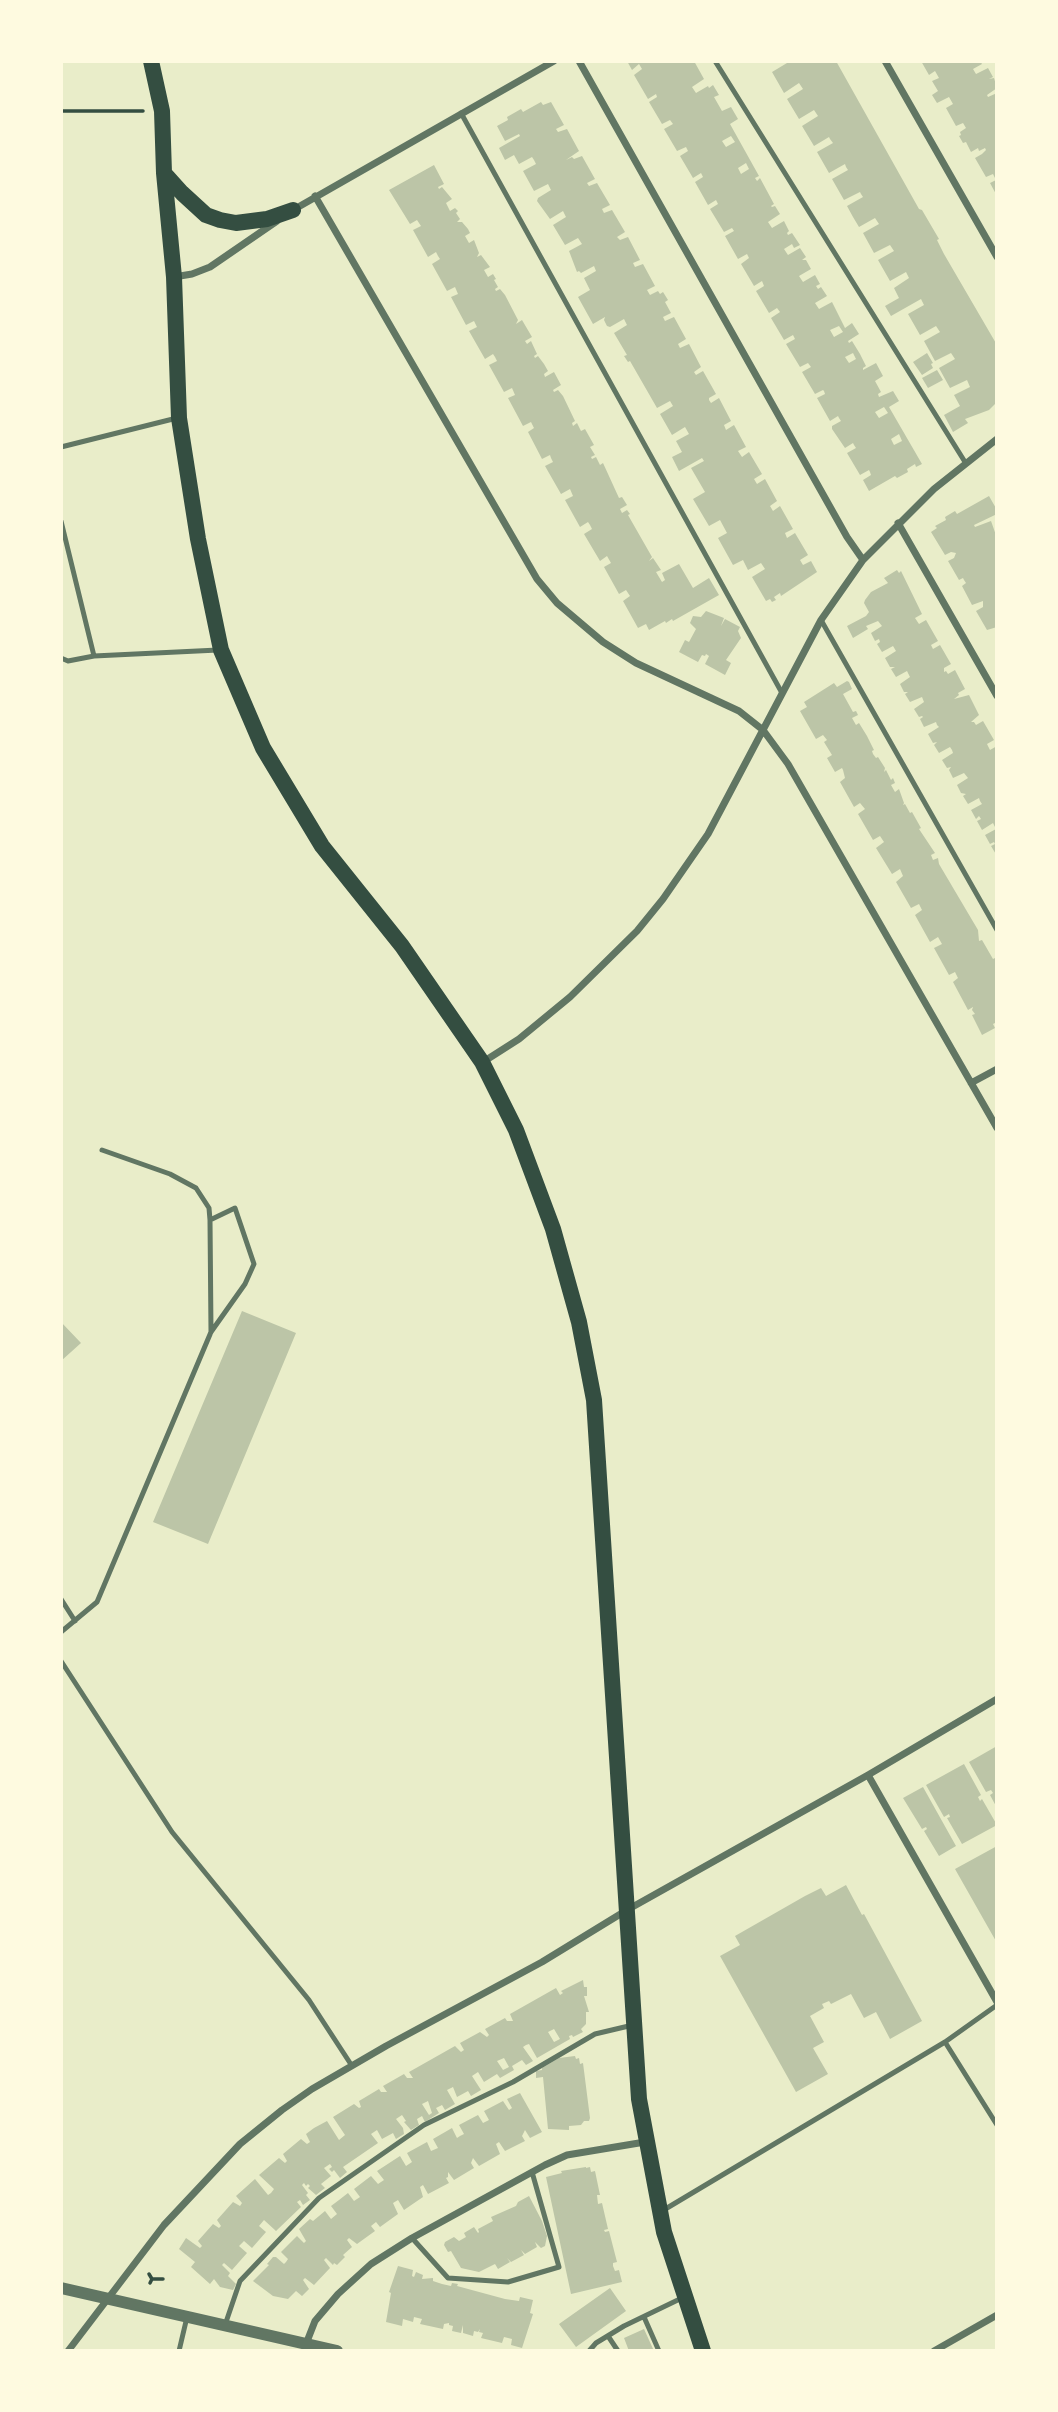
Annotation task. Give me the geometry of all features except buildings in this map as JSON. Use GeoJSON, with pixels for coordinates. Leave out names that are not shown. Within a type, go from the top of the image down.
{"type":"FeatureCollection","features":[{"type":"Feature","properties":{"kind":"main road"},"geometry":{"type":"LineString","coordinates":[[151,61],[163,111],[164,173],[174,277],[178,418],[198,539],[221,650],[263,748],[322,846],[402,946],[482,1062],[516,1130],[553,1229],[579,1322],[594,1400],[639,2099],[659,2212],[700,2348]]}},
{"type":"Feature","properties":{"kind":"main road"},"geometry":{"type":"LineString","coordinates":[[164,173],[206,215],[220,220],[236,223],[267,219],[293,210]]}},
{"type":"Feature","properties":{"kind":"street"},"geometry":{"type":"LineString","coordinates":[[174,277],[192,274],[217,263],[315,196],[554,61]]}},
{"type":"Feature","properties":{"kind":"street"},"geometry":{"type":"LineString","coordinates":[[579,61],[847,537],[863,560]]}},
{"type":"Feature","properties":{"kind":"street"},"geometry":{"type":"LineString","coordinates":[[885,61],[997,257]]}},
{"type":"Feature","properties":{"kind":"street"},"geometry":{"type":"LineString","coordinates":[[315,196],[537,579],[557,603],[614,649],[636,663],[739,711],[763,730],[788,764],[997,1128]]}},
{"type":"Feature","properties":{"kind":"street"},"geometry":{"type":"LineString","coordinates":[[482,1062],[519,1039],[570,997],[637,931],[708,834],[821,620],[863,560],[898,523],[965,462],[997,439]]}},
{"type":"Feature","properties":{"kind":"street"},"geometry":{"type":"LineString","coordinates":[[898,523],[997,696]]}},
{"type":"Feature","properties":{"kind":"street"},"geometry":{"type":"LineString","coordinates":[[971,1083],[997,1069]]}},
{"type":"Feature","properties":{"kind":"street"},"geometry":{"type":"LineString","coordinates":[[68,2351],[164,2225],[240,2144],[282,2110],[411,2032],[542,1962],[627,1910],[868,1775],[997,1699]]}},
{"type":"Feature","properties":{"kind":"street"},"geometry":{"type":"LineString","coordinates":[[868,1775],[997,2003]]}},
{"type":"Feature","properties":{"kind":"street"},"geometry":{"type":"LineString","coordinates":[[306,2344],[315,2321],[338,2294],[371,2264],[412,2238],[567,2155],[645,2143]]}},
{"type":"Feature","properties":{"kind":"street"},"geometry":{"type":"LineString","coordinates":[[61,2288],[337,2351]]}},
{"type":"Feature","properties":{"kind":"street"},"geometry":{"type":"LineString","coordinates":[[934,2351],[997,2315]]}},
{"type":"Feature","properties":{"kind":"lane"},"geometry":{"type":"LineString","coordinates":[[715,61],[965,462]]}},
{"type":"Feature","properties":{"kind":"lane"},"geometry":{"type":"LineString","coordinates":[[461,113],[782,693]]}},
{"type":"Feature","properties":{"kind":"lane"},"geometry":{"type":"LineString","coordinates":[[61,447],[178,418]]}},
{"type":"Feature","properties":{"kind":"lane"},"geometry":{"type":"LineString","coordinates":[[61,521],[94,656]]}},
{"type":"Feature","properties":{"kind":"lane"},"geometry":{"type":"LineString","coordinates":[[821,620],[997,930]]}},
{"type":"Feature","properties":{"kind":"lane"},"geometry":{"type":"LineString","coordinates":[[61,657],[68,661],[94,656],[221,650]]}},
{"type":"Feature","properties":{"kind":"lane"},"geometry":{"type":"LineString","coordinates":[[102,1150],[170,1174],[196,1188],[209,1208],[211,1332]]}},
{"type":"Feature","properties":{"kind":"lane"},"geometry":{"type":"LineString","coordinates":[[61,1632],[97,1602],[211,1332],[244,1284],[254,1264],[235,1208],[210,1220]]}},
{"type":"Feature","properties":{"kind":"lane"},"geometry":{"type":"LineString","coordinates":[[61,1599],[75,1621]]}},
{"type":"Feature","properties":{"kind":"lane"},"geometry":{"type":"LineString","coordinates":[[61,1661],[172,1832],[309,2000],[352,2066]]}},
{"type":"Feature","properties":{"kind":"lane"},"geometry":{"type":"LineString","coordinates":[[659,2212],[945,2042],[997,2003]]}},
{"type":"Feature","properties":{"kind":"lane"},"geometry":{"type":"LineString","coordinates":[[225,2325],[240,2281],[319,2198],[424,2125],[513,2082],[595,2034],[634,2025]]}},
{"type":"Feature","properties":{"kind":"lane"},"geometry":{"type":"LineString","coordinates":[[945,2042],[997,2125]]}},
{"type":"Feature","properties":{"kind":"lane"},"geometry":{"type":"LineString","coordinates":[[412,2238],[448,2278],[508,2282],[559,2267],[532,2172]]}},
{"type":"Feature","properties":{"kind":"lane"},"geometry":{"type":"LineString","coordinates":[[589,2351],[608,2336],[684,2297]]}},
{"type":"Feature","properties":{"kind":"lane"},"geometry":{"type":"LineString","coordinates":[[179,2351],[187,2317]]}},
{"type":"Feature","properties":{"kind":"lane"},"geometry":{"type":"LineString","coordinates":[[644,2317],[659,2351]]}},
{"type":"Feature","properties":{"kind":"lane"},"geometry":{"type":"LineString","coordinates":[[608,2336],[618,2351]]}},
{"type":"Feature","properties":{"kind":"path"},"geometry":{"type":"LineString","coordinates":[[61,111],[163,111]]}},
{"type":"Feature","properties":{"kind":"path"},"geometry":{"type":"LineString","coordinates":[[149,2274],[151,2281],[163,2279]]}}]}
